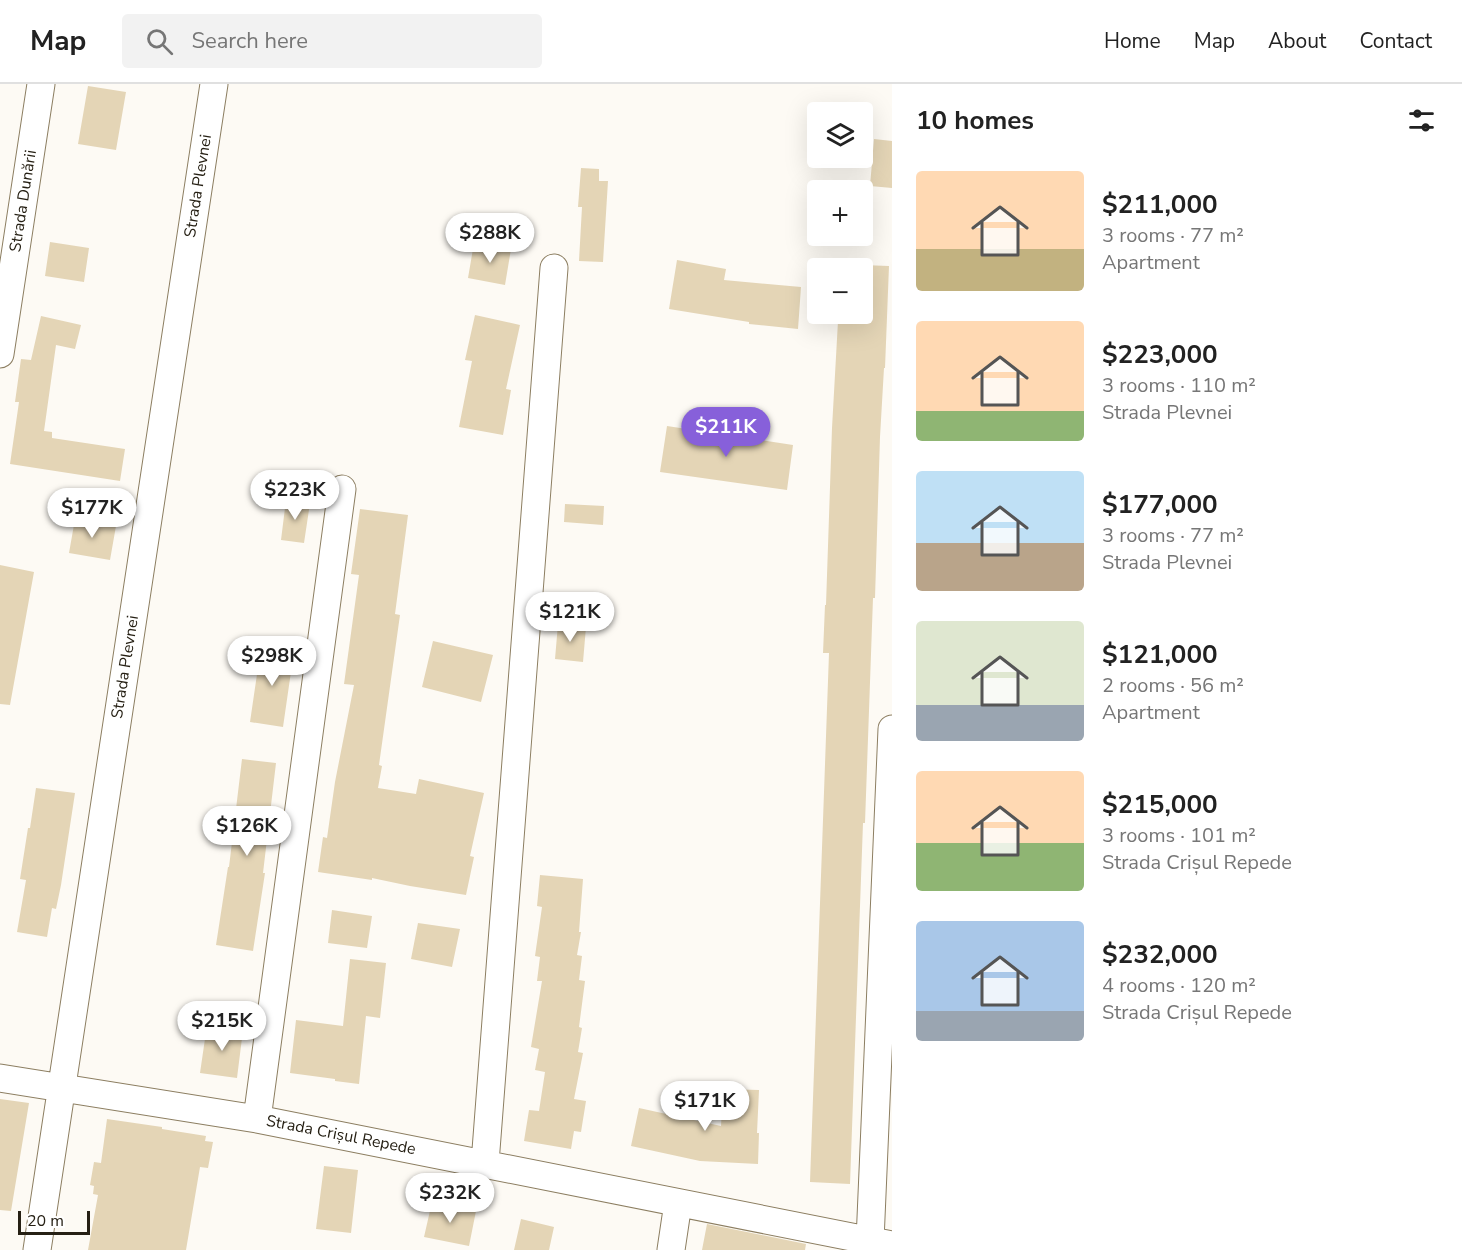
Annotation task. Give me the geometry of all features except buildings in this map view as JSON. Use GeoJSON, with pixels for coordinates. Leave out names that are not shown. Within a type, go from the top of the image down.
{"type":"FeatureCollection","features":[{"type":"Feature","properties":{"kind":"street","name":"Strada Dunării"},"geometry":{"type":"LineString","coordinates":[[0,354],[41,84]]}},
{"type":"Feature","properties":{"kind":"street","name":"Strada Plevnei"},"geometry":{"type":"LineString","coordinates":[[37,1250],[213,84]]}},
{"type":"Feature","properties":{"kind":"street"},"geometry":{"type":"LineString","coordinates":[[484,1163],[554,268]]}},
{"type":"Feature","properties":{"kind":"street"},"geometry":{"type":"LineString","coordinates":[[256,1119],[342,489]]}},
{"type":"Feature","properties":{"kind":"street"},"geometry":{"type":"LineString","coordinates":[[881,1243],[892,729]]}},
{"type":"Feature","properties":{"kind":"street","name":"Strada Crișul Repede"},"geometry":{"type":"LineString","coordinates":[[0,1078],[256,1119],[881,1243]]}},
{"type":"Feature","properties":{"kind":"street"},"geometry":{"type":"LineString","coordinates":[[671,1250],[678,1203]]}}]}
